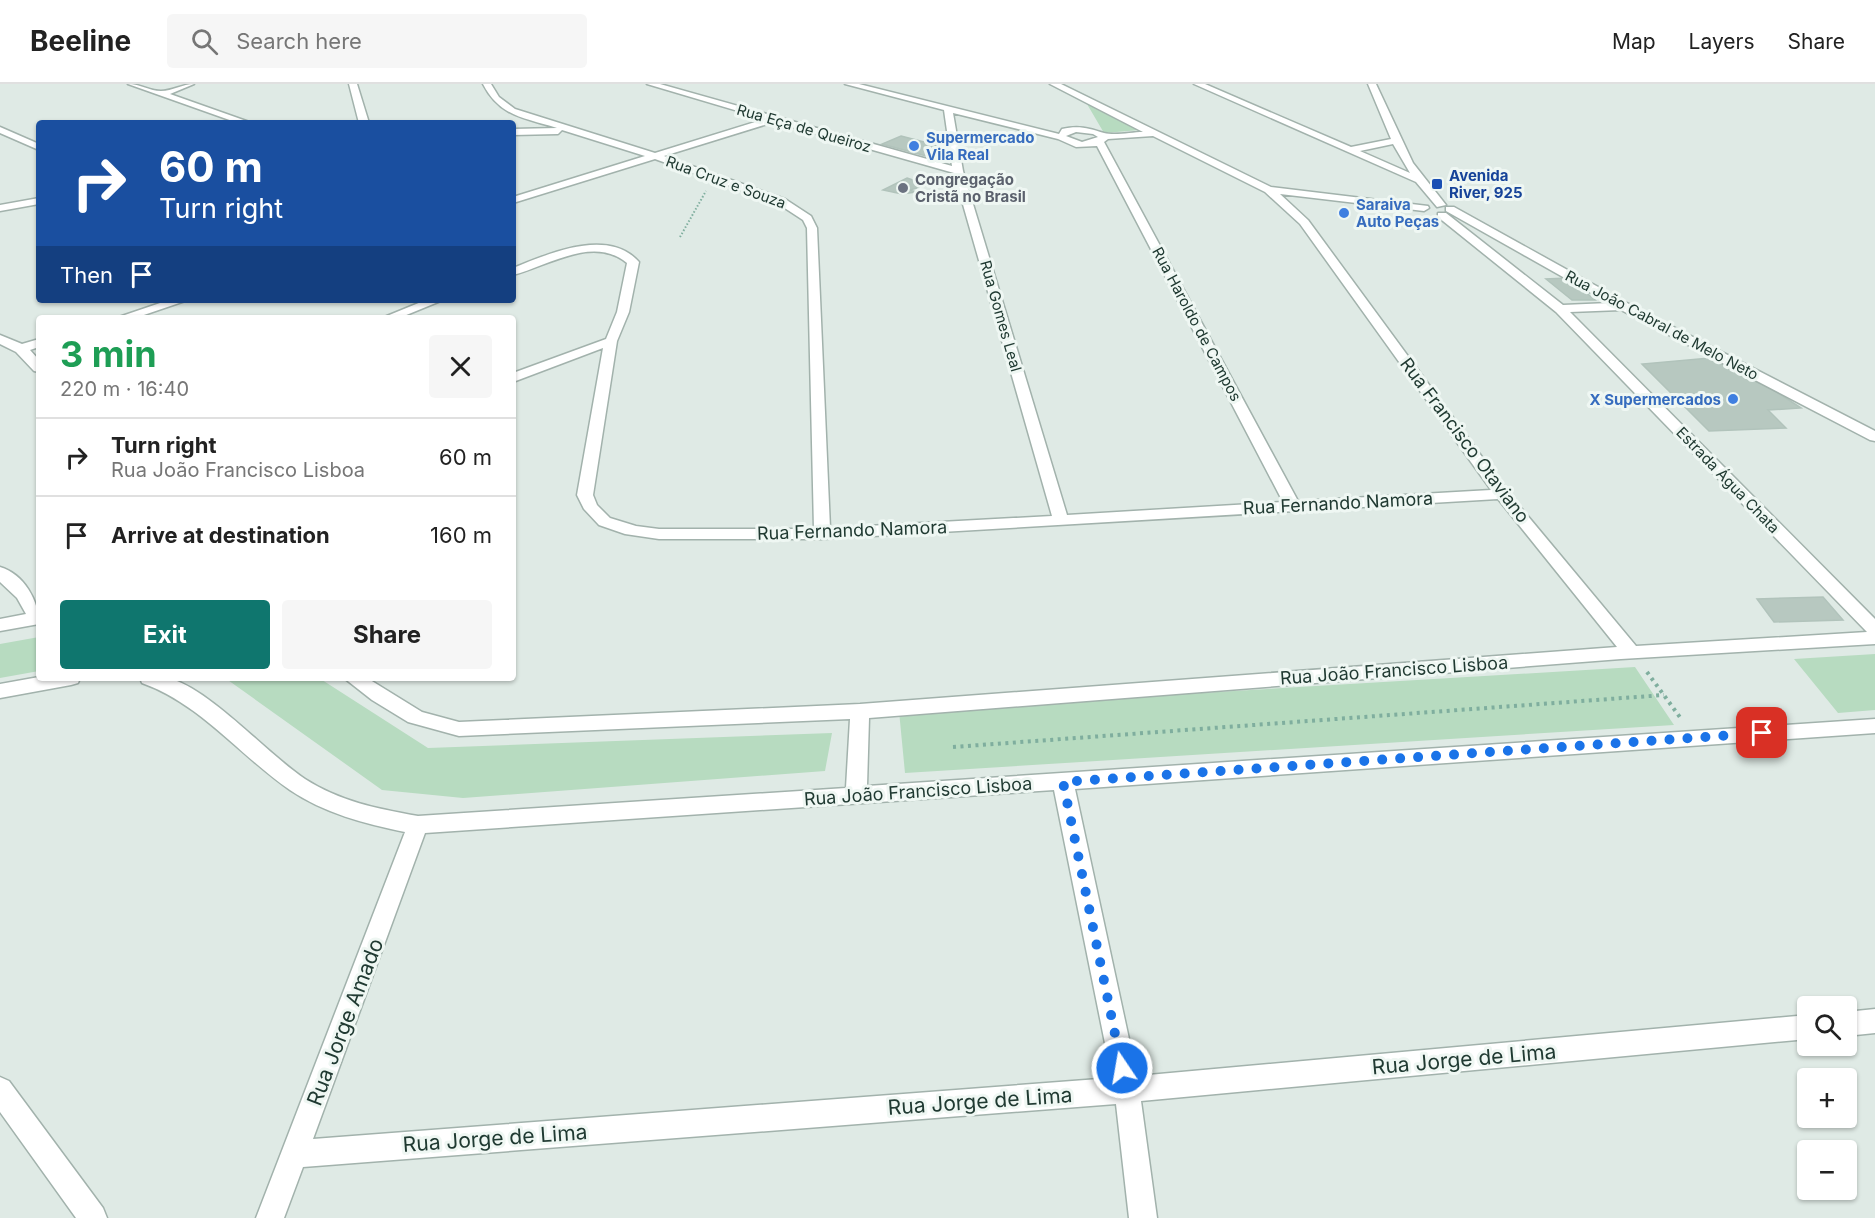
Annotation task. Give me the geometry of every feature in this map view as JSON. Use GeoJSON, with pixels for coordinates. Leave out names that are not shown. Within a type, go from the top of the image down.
{"type":"FeatureCollection","features":[{"type":"Feature","properties":{"kind":"street"},"geometry":{"type":"LineString","coordinates":[[132,84],[238,120]]}},
{"type":"Feature","properties":{"kind":"street"},"geometry":{"type":"LineString","coordinates":[[162,94],[190,84]]}},
{"type":"Feature","properties":{"kind":"street"},"geometry":{"type":"LineString","coordinates":[[352,84],[363,120]]}},
{"type":"Feature","properties":{"kind":"street","name":"Rua Cruz e Souza"},"geometry":{"type":"LineString","coordinates":[[487,84],[501,105],[729,183],[797,209],[807,218],[812,228],[822,534]]}},
{"type":"Feature","properties":{"kind":"street","name":"Rua Eça de Queiroz"},"geometry":{"type":"LineString","coordinates":[[651,84],[771,120],[958,171]]}},
{"type":"Feature","properties":{"kind":"street"},"geometry":{"type":"LineString","coordinates":[[849,84],[1061,136],[1067,142],[1080,144],[1101,139],[1153,134]]}},
{"type":"Feature","properties":{"kind":"street","name":"Rua Francisco Otaviano"},"geometry":{"type":"LineString","coordinates":[[1054,84],[1308,209],[1502,494],[1632,653]]}},
{"type":"Feature","properties":{"kind":"street"},"geometry":{"type":"LineString","coordinates":[[1198,84],[1420,183]]}},
{"type":"Feature","properties":{"kind":"street"},"geometry":{"type":"LineString","coordinates":[[1372,84],[1395,141],[1420,183],[1444,210],[1430,213],[1426,207],[1420,183]]}},
{"type":"Feature","properties":{"kind":"street"},"geometry":{"type":"LineString","coordinates":[[1072,93],[1080,120],[1095,131],[1101,139]]}},
{"type":"Feature","properties":{"kind":"street","name":"Rua Gomes Leal"},"geometry":{"type":"LineString","coordinates":[[948,110],[960,127],[958,171],[1061,521]]}},
{"type":"Feature","properties":{"kind":"street"},"geometry":{"type":"LineString","coordinates":[[516,199],[771,120]]}},
{"type":"Feature","properties":{"kind":"street"},"geometry":{"type":"LineString","coordinates":[[1061,136],[1080,120]]}},
{"type":"Feature","properties":{"kind":"street"},"geometry":{"type":"LineString","coordinates":[[960,127],[993,121]]}},
{"type":"Feature","properties":{"kind":"street"},"geometry":{"type":"LineString","coordinates":[[0,130],[36,146]]}},
{"type":"Feature","properties":{"kind":"street"},"geometry":{"type":"LineString","coordinates":[[516,132],[572,131]]}},
{"type":"Feature","properties":{"kind":"street","name":"Rua Haroldo de Campos"},"geometry":{"type":"LineString","coordinates":[[1101,139],[1293,506]]}},
{"type":"Feature","properties":{"kind":"street"},"geometry":{"type":"LineString","coordinates":[[1350,150],[1395,141]]}},
{"type":"Feature","properties":{"kind":"street"},"geometry":{"type":"LineString","coordinates":[[1269,190],[1308,209],[1426,207]]}},
{"type":"Feature","properties":{"kind":"street"},"geometry":{"type":"LineString","coordinates":[[0,208],[36,202]]}},
{"type":"Feature","properties":{"kind":"street","name":"Rua João Cabral de Melo Neto"},"geometry":{"type":"LineString","coordinates":[[1444,210],[1875,437]]}},
{"type":"Feature","properties":{"kind":"street","name":"Estrada Água Chata"},"geometry":{"type":"LineString","coordinates":[[1444,210],[1560,309],[1875,630]]}},
{"type":"Feature","properties":{"kind":"street","name":"Rua Fernando Namora"},"geometry":{"type":"LineString","coordinates":[[516,271],[563,254],[585,250],[603,249],[627,255],[633,262],[623,312],[611,341],[585,495],[588,508],[613,526],[634,532],[822,534],[1502,494]]}},
{"type":"Feature","properties":{"kind":"street"},"geometry":{"type":"LineString","coordinates":[[132,315],[172,303]]}},
{"type":"Feature","properties":{"kind":"street"},"geometry":{"type":"LineString","coordinates":[[396,315],[429,303]]}},
{"type":"Feature","properties":{"kind":"street"},"geometry":{"type":"LineString","coordinates":[[1560,309],[1623,306]]}},
{"type":"Feature","properties":{"kind":"street"},"geometry":{"type":"LineString","coordinates":[[0,339],[21,349],[36,365]]}},
{"type":"Feature","properties":{"kind":"street"},"geometry":{"type":"LineString","coordinates":[[516,377],[611,341]]}},
{"type":"Feature","properties":{"kind":"street"},"geometry":{"type":"LineString","coordinates":[[21,349],[36,344]]}},
{"type":"Feature","properties":{"kind":"street"},"geometry":{"type":"LineString","coordinates":[[0,573],[23,594],[36,614]]}},
{"type":"Feature","properties":{"kind":"street"},"geometry":{"type":"LineString","coordinates":[[1858,613],[1875,623]]}},
{"type":"Feature","properties":{"kind":"street"},"geometry":{"type":"LineString","coordinates":[[0,625],[36,617]]}},
{"type":"Feature","properties":{"kind":"street","name":"Rua João Francisco Lisboa"},"geometry":{"type":"LineString","coordinates":[[358,681],[417,720],[438,727],[459,729],[860,711],[1632,653],[1875,638]]}},
{"type":"Feature","properties":{"kind":"street"},"geometry":{"type":"LineString","coordinates":[[0,691],[55,681]]}},
{"type":"Feature","properties":{"kind":"street","name":"Rua João Francisco Lisboa"},"geometry":{"type":"LineString","coordinates":[[157,681],[177,688],[297,784],[326,800],[361,815],[418,825],[1875,726]]}},
{"type":"Feature","properties":{"kind":"street"},"geometry":{"type":"LineString","coordinates":[[856,795],[860,711]]}},
{"type":"Feature","properties":{"kind":"street"},"geometry":{"type":"LineString","coordinates":[[1063,782],[1127,1090],[1143,1218]]}},
{"type":"Feature","properties":{"kind":"street","name":"Rua Jorge Amado"},"geometry":{"type":"LineString","coordinates":[[270,1218],[418,825]]}},
{"type":"Feature","properties":{"kind":"street"},"geometry":{"type":"LineString","coordinates":[[1857,1023],[1875,1021]]}},
{"type":"Feature","properties":{"kind":"street","name":"Rua Jorge de Lima"},"geometry":{"type":"LineString","coordinates":[[295,1154],[1127,1090],[1797,1028]]}},
{"type":"Feature","properties":{"kind":"street"},"geometry":{"type":"LineString","coordinates":[[0,1090],[93,1218]]}},
{"type":"Feature","properties":{"kind":"path"},"geometry":{"type":"LineString","coordinates":[[680,237],[706,191],[729,183]]}},
{"type":"Feature","properties":{"kind":"path"},"geometry":{"type":"LineString","coordinates":[[1632,653],[1694,737]]}},
{"type":"Feature","properties":{"kind":"path"},"geometry":{"type":"LineString","coordinates":[[953,747],[1664,694]]}},
{"type":"Feature","properties":{"kind":"green space"},"geometry":{"type":"Polygon","coordinates":[[[1087,104],[1140,130],[1104,133],[1087,104]]]}},
{"type":"Feature","properties":{"kind":"green space"},"geometry":{"type":"Polygon","coordinates":[[[36,638],[36,672],[0,678],[0,644],[36,638]]]}},
{"type":"Feature","properties":{"kind":"green space"},"geometry":{"type":"Polygon","coordinates":[[[1875,654],[1875,710],[1838,713],[1794,659],[1875,654]]]}},
{"type":"Feature","properties":{"kind":"green space"},"geometry":{"type":"Polygon","coordinates":[[[1635,667],[1674,725],[905,773],[899,711],[1635,667]]]}},
{"type":"Feature","properties":{"kind":"green space"},"geometry":{"type":"Polygon","coordinates":[[[229,681],[324,681],[428,748],[832,733],[825,771],[463,798],[382,790],[229,681]]]}},
{"type":"Feature","properties":{"kind":"building","name":"Supermercado Vila Real"},"geometry":{"type":"Polygon","coordinates":[[[901,136],[947,148],[926,156],[882,144],[901,136]]]}},
{"type":"Feature","properties":{"kind":"building","name":"Congregação Cristã no Brasil"},"geometry":{"type":"Polygon","coordinates":[[[907,178],[927,185],[910,190],[916,192],[902,194],[883,190],[907,178]]]}},
{"type":"Feature","properties":{"kind":"building"},"geometry":{"type":"Polygon","coordinates":[[[1568,278],[1595,300],[1572,300],[1546,279],[1568,278]]]}},
{"type":"Feature","properties":{"kind":"building","name":"X Supermercados"},"geometry":{"type":"Polygon","coordinates":[[[1710,358],[1775,391],[1801,408],[1768,410],[1786,428],[1709,431],[1642,364],[1710,358]]]}},
{"type":"Feature","properties":{"kind":"building"},"geometry":{"type":"Polygon","coordinates":[[[1823,597],[1843,620],[1774,622],[1757,599],[1823,597]]]}},
{"type":"Feature","properties":{"kind":"place","name":"Supermercado Vila Real"},"geometry":{"type":"Point","coordinates":[914,146]}},
{"type":"Feature","properties":{"kind":"place","name":"Avenida River, 925"},"geometry":{"type":"Point","coordinates":[1437,184]}},
{"type":"Feature","properties":{"kind":"place","name":"Congregação Cristã no Brasil"},"geometry":{"type":"Point","coordinates":[903,188]}},
{"type":"Feature","properties":{"kind":"place","name":"Saraiva Auto Peças"},"geometry":{"type":"Point","coordinates":[1344,213]}},
{"type":"Feature","properties":{"kind":"place","name":"X Supermercados"},"geometry":{"type":"Point","coordinates":[1733,399]}},
{"type":"Feature","properties":{"kind":"route"},"geometry":{"type":"LineString","coordinates":[[1122,1068],[1063,782],[1762,733]]}}]}
